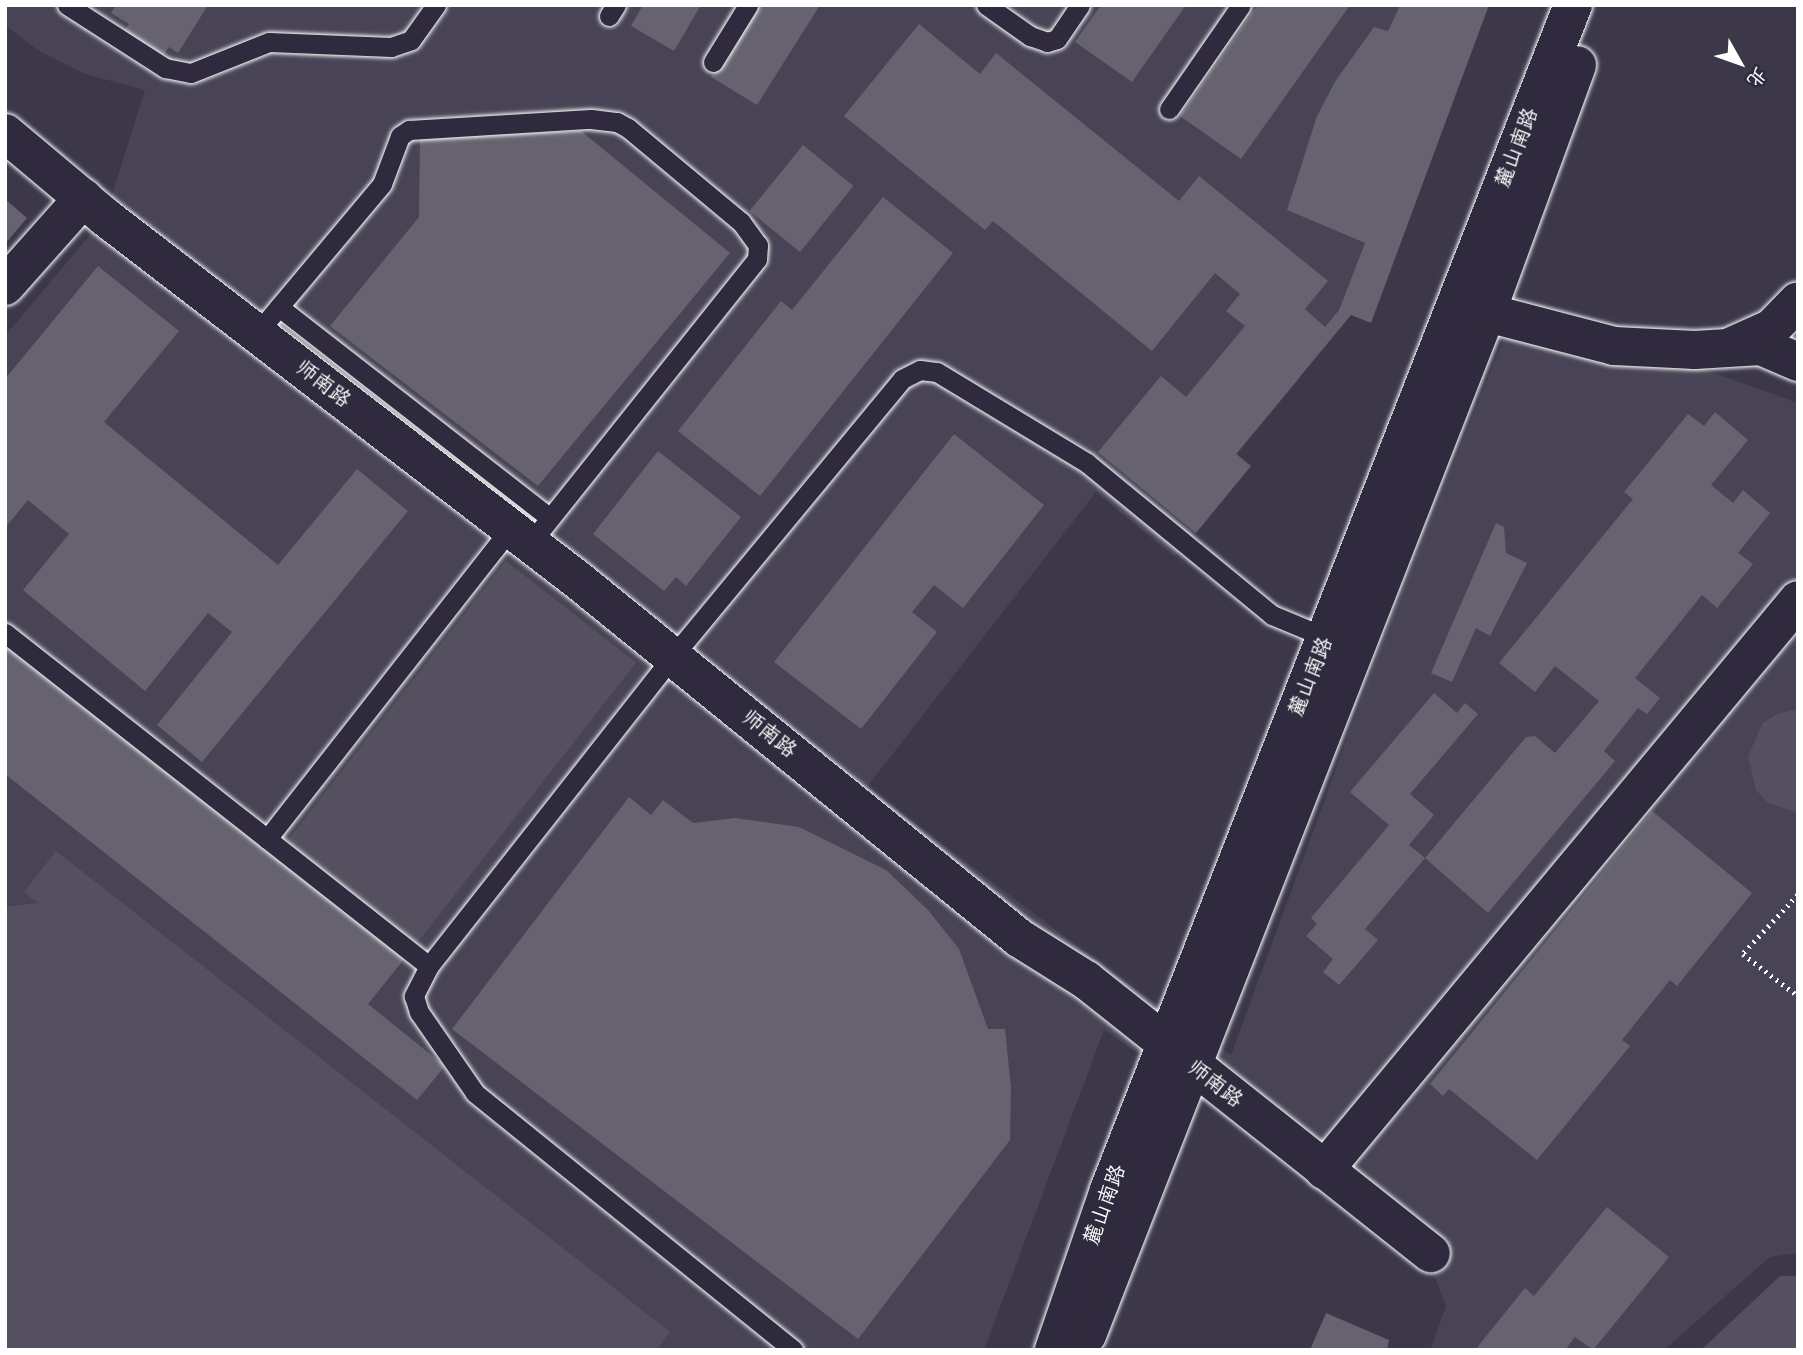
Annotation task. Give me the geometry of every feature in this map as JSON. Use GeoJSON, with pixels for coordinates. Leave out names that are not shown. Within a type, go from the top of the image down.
{"type":"FeatureCollection","features":[{"type":"Feature","properties":{"kind":"street","name":"麓山南路"},"geometry":{"type":"LineString","coordinates":[[1472,310],[1573,5]]}},
{"type":"Feature","properties":{"kind":"street","name":"麓山南路"},"geometry":{"type":"LineString","coordinates":[[1082,1350],[1179,1056],[1472,310],[1598,5]]}},
{"type":"Feature","properties":{"kind":"street","name":"师南路"},"geometry":{"type":"LineString","coordinates":[[5,133],[94,207],[268,320],[530,530],[673,656],[1020,938],[1086,980],[1431,1253]]}},
{"type":"Feature","properties":{"kind":"street"},"geometry":{"type":"LineString","coordinates":[[5,286],[94,207]]}},
{"type":"Feature","properties":{"kind":"street"},"geometry":{"type":"LineString","coordinates":[[1732,346],[1772,328],[1798,301]]}},
{"type":"Feature","properties":{"kind":"street"},"geometry":{"type":"LineString","coordinates":[[1472,310],[1614,346],[1695,351],[1732,346],[1761,346],[1798,362]]}},
{"type":"Feature","properties":{"kind":"street"},"geometry":{"type":"LineString","coordinates":[[1324,1170],[1798,600]]}},
{"type":"Feature","properties":{"kind":"street","name":"麓山南路"},"geometry":{"type":"LineString","coordinates":[[1054,1350],[1109,1190],[1179,1056]]}},
{"type":"Feature","properties":{"kind":"lane"},"geometry":{"type":"LineString","coordinates":[[66,5],[165,68],[191,73],[269,42],[391,47],[411,40],[436,5]]}},
{"type":"Feature","properties":{"kind":"lane"},"geometry":{"type":"LineString","coordinates":[[713,62],[748,5]]}},
{"type":"Feature","properties":{"kind":"lane"},"geometry":{"type":"LineString","coordinates":[[986,5],[1047,42],[1057,38],[1080,5]]}},
{"type":"Feature","properties":{"kind":"lane"},"geometry":{"type":"LineString","coordinates":[[1170,109],[1241,5]]}},
{"type":"Feature","properties":{"kind":"lane"},"geometry":{"type":"LineString","coordinates":[[267,839],[757,259],[758,245],[741,222],[628,128],[617,122],[591,119],[409,130],[400,136],[382,184],[268,320]]}},
{"type":"Feature","properties":{"kind":"lane"},"geometry":{"type":"LineString","coordinates":[[793,1350],[475,1093],[419,1012],[414,996],[429,966],[673,656],[902,379],[919,370],[937,372],[1087,463],[1272,615],[1340,642]]}},
{"type":"Feature","properties":{"kind":"lane"},"geometry":{"type":"LineString","coordinates":[[5,633],[429,966]]}},
{"type":"Feature","properties":{"kind":"path"},"geometry":{"type":"LineString","coordinates":[[1798,895],[1743,954],[1798,996]]}},
{"type":"Feature","properties":{"kind":"shaded area"},"geometry":{"type":"Polygon","coordinates":[[[5,5],[1400,5],[1388,31],[1374,27],[1336,80],[1287,210],[1365,243],[1339,310],[1290,369],[1300,378],[1237,454],[1251,466],[1175,557],[1096,492],[867,787],[1121,979],[1231,1055],[1388,627],[1503,341],[1513,337],[1684,362],[1798,403],[1798,1253],[1770,1257],[1664,1350],[1430,1350],[1446,1306],[1433,1273],[1225,1113],[1104,1030],[984,1350],[5,1350],[5,336],[105,217],[145,90],[85,74],[39,51],[5,25],[5,5]]]}},
{"type":"Feature","properties":{"kind":"shaded area"},"geometry":{"type":"Polygon","coordinates":[[[506,561],[636,663],[416,944],[286,842],[506,561]]]}},
{"type":"Feature","properties":{"kind":"shaded area"},"geometry":{"type":"Polygon","coordinates":[[[1798,709],[1797,813],[1767,802],[1756,790],[1748,757],[1762,724],[1777,714],[1798,709]]]}},
{"type":"Feature","properties":{"kind":"shaded area"},"geometry":{"type":"Polygon","coordinates":[[[56,851],[670,1332],[657,1350],[5,1350],[5,907],[38,903],[24,892],[56,851]]]}},
{"type":"Feature","properties":{"kind":"shaded area"},"geometry":{"type":"Polygon","coordinates":[[[1780,1276],[1798,1276],[1798,1350],[1701,1350],[1780,1276]]]}},
{"type":"Feature","properties":{"kind":"building"},"geometry":{"type":"Polygon","coordinates":[[[116,5],[208,5],[178,53],[169,47],[163,56],[124,31],[129,24],[111,13],[116,5]]]}},
{"type":"Feature","properties":{"kind":"building"},"geometry":{"type":"Polygon","coordinates":[[[643,5],[701,5],[674,51],[631,26],[643,5]]]}},
{"type":"Feature","properties":{"kind":"building"},"geometry":{"type":"Polygon","coordinates":[[[756,5],[820,5],[757,105],[711,77],[756,5]]]}},
{"type":"Feature","properties":{"kind":"building"},"geometry":{"type":"Polygon","coordinates":[[[1101,5],[1186,5],[1132,82],[1075,42],[1101,5]]]}},
{"type":"Feature","properties":{"kind":"building"},"geometry":{"type":"Polygon","coordinates":[[[1258,5],[1350,5],[1241,159],[1180,116],[1258,5]]]}},
{"type":"Feature","properties":{"kind":"building"},"geometry":{"type":"Polygon","coordinates":[[[1400,5],[1489,5],[1371,323],[1351,315],[1236,454],[1251,466],[1196,533],[1098,452],[1161,376],[1186,397],[1245,326],[1226,311],[1240,294],[1215,273],[1152,351],[993,221],[985,230],[844,116],[919,24],[980,74],[996,53],[1179,201],[1199,176],[1328,281],[1305,309],[1325,327],[1339,310],[1365,243],[1287,210],[1317,116],[1336,80],[1374,27],[1388,31],[1400,5]]]}},
{"type":"Feature","properties":{"kind":"building"},"geometry":{"type":"Polygon","coordinates":[[[581,131],[730,253],[538,486],[330,326],[419,217],[420,138],[581,131]]]}},
{"type":"Feature","properties":{"kind":"building"},"geometry":{"type":"Polygon","coordinates":[[[803,145],[854,186],[800,252],[750,211],[803,145]]]}},
{"type":"Feature","properties":{"kind":"building"},"geometry":{"type":"Polygon","coordinates":[[[883,197],[953,253],[760,496],[678,431],[781,301],[792,310],[883,197]]]}},
{"type":"Feature","properties":{"kind":"building"},"geometry":{"type":"Polygon","coordinates":[[[5,199],[27,218],[5,244],[5,199]]]}},
{"type":"Feature","properties":{"kind":"building"},"geometry":{"type":"Polygon","coordinates":[[[98,266],[179,331],[104,422],[278,565],[357,469],[408,511],[202,762],[157,725],[232,632],[208,613],[145,691],[23,590],[69,534],[28,500],[5,528],[5,379],[98,266]]]}},
{"type":"Feature","properties":{"kind":"building"},"geometry":{"type":"Polygon","coordinates":[[[1715,412],[1748,440],[1711,485],[1733,503],[1743,490],[1770,513],[1738,553],[1753,564],[1717,608],[1702,595],[1635,678],[1660,698],[1647,714],[1638,708],[1604,751],[1615,761],[1488,913],[1425,858],[1526,737],[1535,736],[1555,753],[1599,701],[1555,666],[1535,692],[1499,663],[1633,499],[1624,492],[1688,414],[1704,426],[1715,412]]]}},
{"type":"Feature","properties":{"kind":"building"},"geometry":{"type":"Polygon","coordinates":[[[954,434],[1044,505],[963,608],[934,585],[912,612],[937,632],[861,729],[774,662],[954,434]]]}},
{"type":"Feature","properties":{"kind":"building"},"geometry":{"type":"Polygon","coordinates":[[[658,451],[741,517],[686,586],[676,577],[664,591],[593,534],[658,451]]]}},
{"type":"Feature","properties":{"kind":"building"},"geometry":{"type":"Polygon","coordinates":[[[1496,523],[1504,527],[1506,553],[1527,563],[1490,636],[1476,628],[1452,682],[1431,673],[1496,523]]]}},
{"type":"Feature","properties":{"kind":"building"},"geometry":{"type":"Polygon","coordinates":[[[5,644],[405,958],[368,1004],[445,1066],[417,1100],[5,774],[5,644]]]}},
{"type":"Feature","properties":{"kind":"building"},"geometry":{"type":"Polygon","coordinates":[[[1434,693],[1457,713],[1465,703],[1478,714],[1410,794],[1434,815],[1409,845],[1425,858],[1365,929],[1378,940],[1339,985],[1323,972],[1333,959],[1306,936],[1317,924],[1311,918],[1389,825],[1350,792],[1434,693]]]}},
{"type":"Feature","properties":{"kind":"building"},"geometry":{"type":"Polygon","coordinates":[[[629,797],[651,815],[663,800],[693,823],[735,818],[799,827],[886,870],[928,910],[959,949],[988,1029],[1005,1029],[1011,1088],[1010,1140],[858,1339],[452,1029],[629,797]]]}},
{"type":"Feature","properties":{"kind":"building"},"geometry":{"type":"Polygon","coordinates":[[[1652,811],[1752,893],[1677,986],[1670,980],[1622,1040],[1630,1046],[1537,1160],[1449,1089],[1443,1096],[1430,1084],[1652,811]]]}},
{"type":"Feature","properties":{"kind":"building"},"geometry":{"type":"Polygon","coordinates":[[[1607,1207],[1669,1257],[1593,1350],[1575,1337],[1565,1350],[1475,1350],[1525,1288],[1534,1296],[1607,1207]]]}},
{"type":"Feature","properties":{"kind":"building"},"geometry":{"type":"Polygon","coordinates":[[[1326,1313],[1389,1340],[1387,1350],[1310,1350],[1326,1313]]]}}]}
